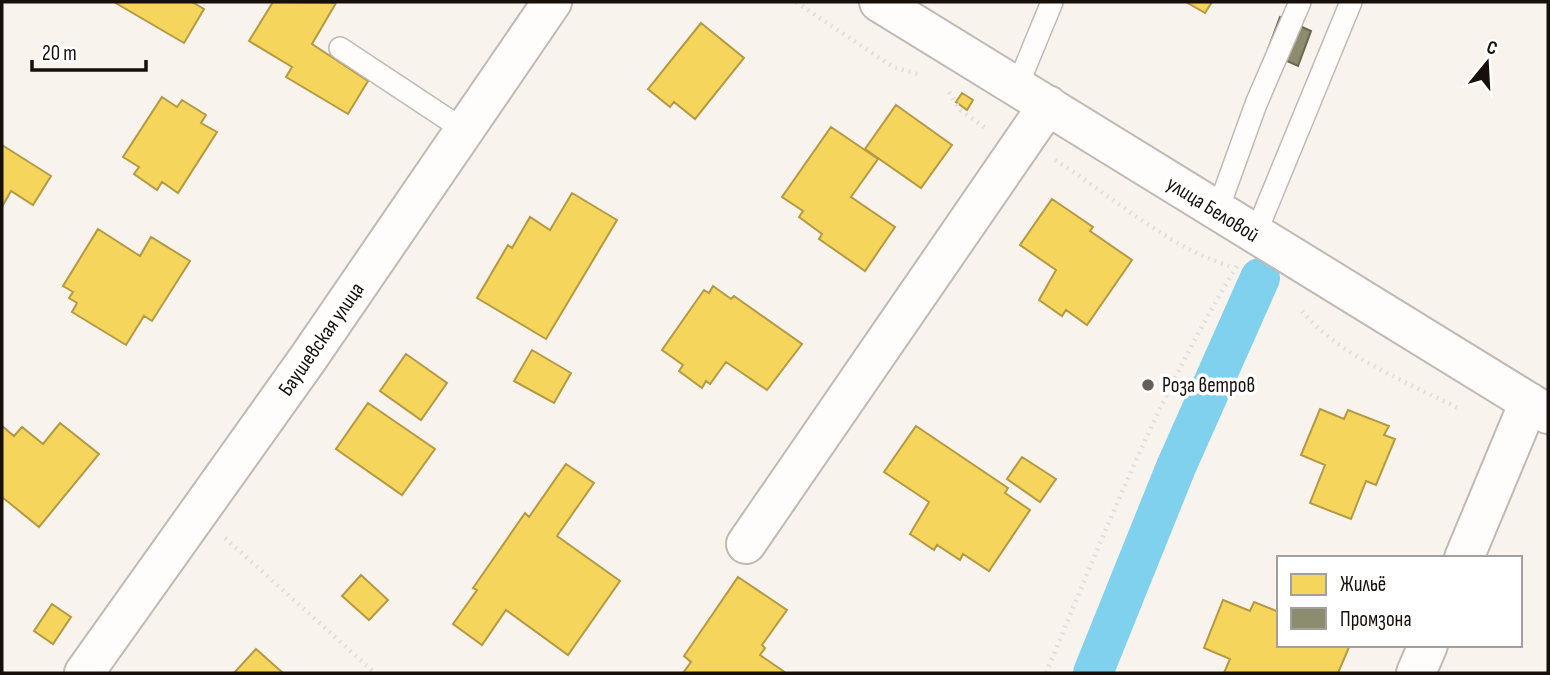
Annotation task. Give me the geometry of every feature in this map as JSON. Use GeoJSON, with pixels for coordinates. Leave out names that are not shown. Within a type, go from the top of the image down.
{"type":"FeatureCollection","features":[{"type":"Feature","properties":{"kind":"street","name":"Баушевская улица"},"geometry":{"type":"LineString","coordinates":[[84,673],[198,514],[552,2]]}},
{"type":"Feature","properties":{"kind":"street","name":"улица Беловой"},"geometry":{"type":"LineString","coordinates":[[879,2],[1217,212],[1251,251],[1532,416]]}},
{"type":"Feature","properties":{"kind":"street"},"geometry":{"type":"LineString","coordinates":[[747,544],[1021,145],[1032,96]]}},
{"type":"Feature","properties":{"kind":"street"},"geometry":{"type":"LineString","coordinates":[[1465,556],[1532,416]]}},
{"type":"Feature","properties":{"kind":"street"},"geometry":{"type":"LineString","coordinates":[[1416,673],[1427,647]]}},
{"type":"Feature","properties":{"kind":"lane"},"geometry":{"type":"LineString","coordinates":[[1032,96],[1052,2]]}},
{"type":"Feature","properties":{"kind":"lane"},"geometry":{"type":"LineString","coordinates":[[1217,212],[1256,104],[1300,2]]}},
{"type":"Feature","properties":{"kind":"lane"},"geometry":{"type":"LineString","coordinates":[[1251,251],[1351,2]]}},
{"type":"Feature","properties":{"kind":"lane"},"geometry":{"type":"LineString","coordinates":[[340,48],[464,130]]}},
{"type":"Feature","properties":{"kind":"path"},"geometry":{"type":"LineString","coordinates":[[796,2],[892,67],[927,77]]}},
{"type":"Feature","properties":{"kind":"path"},"geometry":{"type":"LineString","coordinates":[[947,89],[960,110],[991,132],[1021,145],[1039,149],[1094,184],[1169,241],[1236,268]]}},
{"type":"Feature","properties":{"kind":"path"},"geometry":{"type":"LineString","coordinates":[[1236,268],[1251,251]]}},
{"type":"Feature","properties":{"kind":"path"},"geometry":{"type":"LineString","coordinates":[[1046,673],[1116,501],[1166,394],[1236,268],[1251,251]]}},
{"type":"Feature","properties":{"kind":"path"},"geometry":{"type":"LineString","coordinates":[[1301,308],[1328,335],[1377,365],[1478,417],[1499,422],[1532,416]]}},
{"type":"Feature","properties":{"kind":"path"},"geometry":{"type":"LineString","coordinates":[[198,514],[375,673]]}},
{"type":"Feature","properties":{"kind":"building: Жильё"},"geometry":{"type":"Polygon","coordinates":[[[114,2],[192,2],[204,9],[184,43],[114,2]]]}},
{"type":"Feature","properties":{"kind":"building: Жильё"},"geometry":{"type":"Polygon","coordinates":[[[273,2],[336,3],[312,44],[368,81],[348,114],[286,77],[292,67],[249,41],[273,2]]]}},
{"type":"Feature","properties":{"kind":"building: Жильё"},"geometry":{"type":"Polygon","coordinates":[[[1186,2],[1212,2],[1205,13],[1186,2]]]}},
{"type":"Feature","properties":{"kind":"building: Жильё"},"geometry":{"type":"Polygon","coordinates":[[[701,23],[744,58],[695,119],[674,102],[670,107],[648,89],[701,23]]]}},
{"type":"Feature","properties":{"kind":"building: Жильё"},"geometry":{"type":"Polygon","coordinates":[[[962,93],[973,100],[967,110],[956,102],[962,93]]]}},
{"type":"Feature","properties":{"kind":"building: Жильё"},"geometry":{"type":"Polygon","coordinates":[[[162,97],[177,107],[182,100],[206,115],[201,123],[217,132],[178,193],[162,182],[157,190],[134,174],[139,167],[123,157],[162,97]]]}},
{"type":"Feature","properties":{"kind":"building: Жильё"},"geometry":{"type":"Polygon","coordinates":[[[896,105],[952,145],[921,188],[865,149],[896,105]]]}},
{"type":"Feature","properties":{"kind":"building: Жильё"},"geometry":{"type":"Polygon","coordinates":[[[831,127],[878,159],[851,197],[895,227],[865,271],[819,239],[822,234],[799,217],[803,211],[782,197],[831,127]]]}},
{"type":"Feature","properties":{"kind":"building: Жильё"},"geometry":{"type":"Polygon","coordinates":[[[2,145],[51,176],[33,205],[11,191],[2,207],[2,145]]]}},
{"type":"Feature","properties":{"kind":"building: Жильё"},"geometry":{"type":"Polygon","coordinates":[[[572,193],[617,220],[546,339],[477,298],[508,245],[512,248],[530,217],[550,230],[572,193]]]}},
{"type":"Feature","properties":{"kind":"building: Жильё"},"geometry":{"type":"Polygon","coordinates":[[[1052,199],[1093,227],[1090,231],[1132,260],[1087,325],[1066,310],[1062,316],[1039,300],[1056,270],[1020,245],[1052,199]]]}},
{"type":"Feature","properties":{"kind":"building: Жильё"},"geometry":{"type":"Polygon","coordinates":[[[98,229],[140,256],[151,237],[190,261],[152,321],[144,316],[126,345],[72,312],[77,303],[69,298],[73,292],[63,286],[98,229]]]}},
{"type":"Feature","properties":{"kind":"building: Жильё"},"geometry":{"type":"Polygon","coordinates":[[[713,286],[731,299],[734,296],[802,344],[767,390],[726,362],[710,384],[706,381],[702,388],[679,371],[683,365],[662,350],[704,290],[709,293],[713,286]]]}},
{"type":"Feature","properties":{"kind":"building: Жильё"},"geometry":{"type":"Polygon","coordinates":[[[532,350],[571,373],[554,403],[514,381],[532,350]]]}},
{"type":"Feature","properties":{"kind":"building: Жильё"},"geometry":{"type":"Polygon","coordinates":[[[406,354],[447,383],[421,420],[380,391],[406,354]]]}},
{"type":"Feature","properties":{"kind":"building: Жильё"},"geometry":{"type":"Polygon","coordinates":[[[368,403],[435,449],[402,495],[336,449],[368,403]]]}},
{"type":"Feature","properties":{"kind":"building: Жильё"},"geometry":{"type":"Polygon","coordinates":[[[1320,409],[1344,419],[1348,410],[1389,426],[1384,435],[1395,439],[1376,485],[1366,481],[1351,519],[1310,503],[1325,465],[1301,455],[1320,409]]]}},
{"type":"Feature","properties":{"kind":"building: Жильё"},"geometry":{"type":"Polygon","coordinates":[[[60,423],[99,454],[39,527],[2,497],[2,426],[14,436],[22,427],[43,444],[60,423]]]}},
{"type":"Feature","properties":{"kind":"building: Жильё"},"geometry":{"type":"Polygon","coordinates":[[[916,426],[1008,488],[1005,493],[1030,510],[989,571],[963,554],[960,560],[937,545],[934,550],[910,534],[929,502],[884,472],[916,426]]]}},
{"type":"Feature","properties":{"kind":"building: Жильё"},"geometry":{"type":"Polygon","coordinates":[[[1022,457],[1056,479],[1040,502],[1007,479],[1022,457]]]}},
{"type":"Feature","properties":{"kind":"building: Жильё"},"geometry":{"type":"Polygon","coordinates":[[[566,464],[594,483],[557,536],[620,581],[568,655],[506,610],[482,645],[453,624],[477,590],[473,588],[525,513],[529,517],[566,464]]]}},
{"type":"Feature","properties":{"kind":"building: Жильё"},"geometry":{"type":"Polygon","coordinates":[[[361,575],[388,600],[369,620],[342,596],[361,575]]]}},
{"type":"Feature","properties":{"kind":"building: Жильё"},"geometry":{"type":"Polygon","coordinates":[[[738,577],[787,610],[762,645],[765,648],[760,655],[786,673],[683,673],[691,662],[684,656],[738,577]]]}},
{"type":"Feature","properties":{"kind":"building: Жильё"},"geometry":{"type":"Polygon","coordinates":[[[1223,600],[1250,611],[1254,602],[1277,611],[1277,647],[1349,647],[1338,673],[1224,673],[1230,659],[1204,648],[1223,600]]]}},
{"type":"Feature","properties":{"kind":"building: Жильё"},"geometry":{"type":"Polygon","coordinates":[[[52,604],[71,617],[53,644],[34,631],[52,604]]]}},
{"type":"Feature","properties":{"kind":"building: Жильё"},"geometry":{"type":"Polygon","coordinates":[[[256,649],[283,673],[234,673],[256,649]]]}},
{"type":"Feature","properties":{"kind":"building: Промзона"},"geometry":{"type":"Polygon","coordinates":[[[1280,17],[1311,31],[1298,66],[1267,52],[1280,17]]]}},
{"type":"Feature","properties":{"kind":"waterway"},"geometry":{"type":"LineString","coordinates":[[1093,673],[1176,467],[1260,278]]}},
{"type":"Feature","properties":{"kind":"place","name":"Роза ветров"},"geometry":{"type":"Point","coordinates":[1148,385]}}]}
